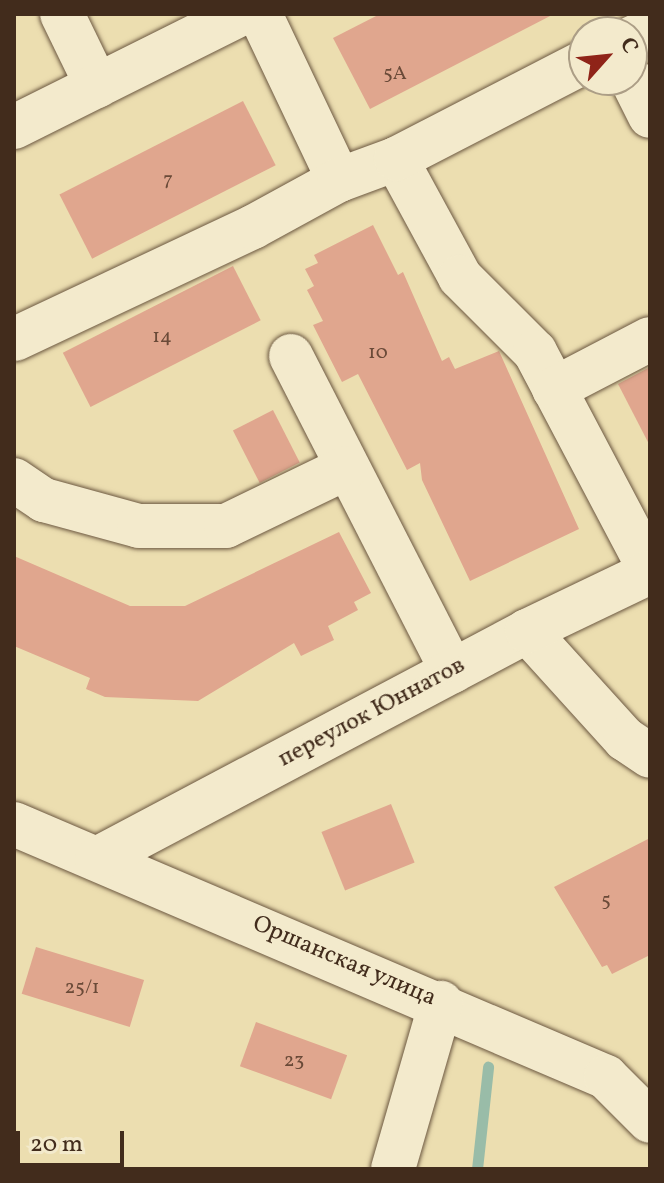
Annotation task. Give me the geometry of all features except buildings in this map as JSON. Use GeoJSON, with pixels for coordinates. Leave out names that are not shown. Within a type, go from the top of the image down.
{"type":"FeatureCollection","features":[{"type":"Feature","properties":{"kind":"street"},"geometry":{"type":"LineString","coordinates":[[62,14],[97,86]]}},
{"type":"Feature","properties":{"kind":"street"},"geometry":{"type":"LineString","coordinates":[[14,127],[241,14]]}},
{"type":"Feature","properties":{"kind":"street"},"geometry":{"type":"LineString","coordinates":[[260,14],[339,180]]}},
{"type":"Feature","properties":{"kind":"street"},"geometry":{"type":"LineString","coordinates":[[14,339],[253,227],[339,180],[396,159],[568,70]]}},
{"type":"Feature","properties":{"kind":"street"},"geometry":{"type":"LineString","coordinates":[[640,96],[650,116]]}},
{"type":"Feature","properties":{"kind":"street"},"geometry":{"type":"LineString","coordinates":[[396,159],[460,277],[535,352],[650,571]]}},
{"type":"Feature","properties":{"kind":"street"},"geometry":{"type":"LineString","coordinates":[[554,389],[650,339]]}},
{"type":"Feature","properties":{"kind":"street"},"geometry":{"type":"LineString","coordinates":[[291,356],[452,671]]}},
{"type":"Feature","properties":{"kind":"street"},"geometry":{"type":"LineString","coordinates":[[14,480],[44,500],[139,526],[226,526],[346,468]]}},
{"type":"Feature","properties":{"kind":"street","name":"переулок Юннатов"},"geometry":{"type":"LineString","coordinates":[[97,859],[527,631],[650,571]]}},
{"type":"Feature","properties":{"kind":"street"},"geometry":{"type":"LineString","coordinates":[[527,631],[625,739],[650,756]]}},
{"type":"Feature","properties":{"kind":"street","name":"Оршанская улица"},"geometry":{"type":"LineString","coordinates":[[17,836],[97,859],[441,1003],[606,1077],[650,1121]]}},
{"type":"Feature","properties":{"kind":"street"},"geometry":{"type":"LineString","coordinates":[[393,1169],[441,1003]]}},
{"type":"Feature","properties":{"kind":"waterway"},"geometry":{"type":"LineString","coordinates":[[477,1169],[488,1067]]}}]}
